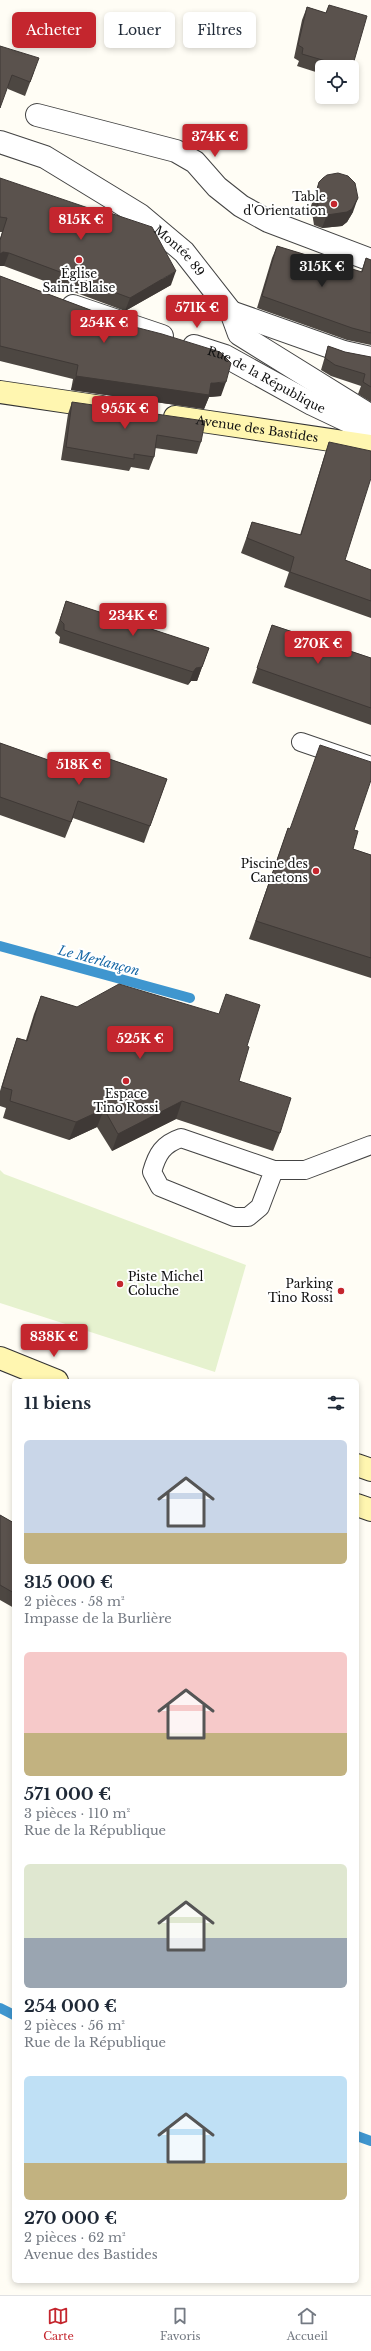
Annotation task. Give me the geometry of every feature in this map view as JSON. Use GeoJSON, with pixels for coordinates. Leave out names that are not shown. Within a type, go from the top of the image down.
{"type":"FeatureCollection","features":[{"type":"Feature","properties":{"kind":"street"},"geometry":{"type":"LineString","coordinates":[[37,115],[176,151],[195,162],[217,187],[241,206],[268,221],[371,260]]}},
{"type":"Feature","properties":{"kind":"street","name":"Montée 89"},"geometry":{"type":"LineString","coordinates":[[0,142],[45,157],[140,215],[184,252],[231,312],[239,334],[371,416]]}},
{"type":"Feature","properties":{"kind":"street","name":"Rue de la République"},"geometry":{"type":"LineString","coordinates":[[57,300],[107,319],[225,356],[312,404],[371,432]]}},
{"type":"Feature","properties":{"kind":"street"},"geometry":{"type":"LineString","coordinates":[[231,312],[344,352],[371,358]]}},
{"type":"Feature","properties":{"kind":"street"},"geometry":{"type":"LineString","coordinates":[[0,392],[118,409]]}},
{"type":"Feature","properties":{"kind":"street","name":"Avenue des Bastides"},"geometry":{"type":"LineString","coordinates":[[158,415],[371,446]]}},
{"type":"Feature","properties":{"kind":"street"},"geometry":{"type":"LineString","coordinates":[[0,1358],[52,1379]]}},
{"type":"Feature","properties":{"kind":"street"},"geometry":{"type":"LineString","coordinates":[[26,1368],[66,1379]]}},
{"type":"Feature","properties":{"kind":"street"},"geometry":{"type":"LineString","coordinates":[[359,1466],[371,1470]]}},
{"type":"Feature","properties":{"kind":"street"},"geometry":{"type":"LineString","coordinates":[[359,1506],[371,1510]]}},
{"type":"Feature","properties":{"kind":"lane"},"geometry":{"type":"LineString","coordinates":[[301,742],[371,766]]}},
{"type":"Feature","properties":{"kind":"lane"},"geometry":{"type":"LineString","coordinates":[[274,1170],[260,1206],[248,1217],[234,1217],[160,1187],[152,1172],[156,1156],[167,1143],[181,1138],[274,1170],[306,1170],[371,1145]]}},
{"type":"Feature","properties":{"kind":"green space","name":"Piste Michel Coluche"},"geometry":{"type":"Polygon","coordinates":[[[0,1170],[4,1174],[246,1265],[215,1372],[0,1303],[0,1170]]]}},
{"type":"Feature","properties":{"kind":"building"},"geometry":{"type":"Polygon","coordinates":[[[329,5],[367,16],[354,60],[322,60],[302,54],[303,48],[298,45],[307,7],[326,13],[329,5]]]}},
{"type":"Feature","properties":{"kind":"building"},"geometry":{"type":"Polygon","coordinates":[[[0,46],[39,58],[30,82],[12,75],[0,108],[0,46]]]}},
{"type":"Feature","properties":{"kind":"building"},"geometry":{"type":"Polygon","coordinates":[[[338,173],[348,176],[355,183],[358,198],[352,209],[347,212],[327,215],[319,212],[316,193],[319,182],[323,178],[327,175],[338,173]]]}},
{"type":"Feature","properties":{"kind":"building","name":"Église Saint-Blaise"},"geometry":{"type":"Polygon","coordinates":[[[0,178],[103,213],[104,211],[152,227],[176,271],[130,298],[9,253],[3,252],[0,254],[0,240],[7,218],[0,217],[0,178]]]}},
{"type":"Feature","properties":{"kind":"building"},"geometry":{"type":"Polygon","coordinates":[[[277,246],[362,272],[366,258],[371,260],[371,333],[352,328],[262,296],[277,246]]]}},
{"type":"Feature","properties":{"kind":"building"},"geometry":{"type":"Polygon","coordinates":[[[0,276],[101,314],[96,317],[162,334],[220,352],[231,363],[226,382],[211,383],[209,395],[76,376],[78,365],[0,346],[0,276]]]}},
{"type":"Feature","properties":{"kind":"building"},"geometry":{"type":"Polygon","coordinates":[[[328,346],[345,352],[371,357],[371,387],[363,382],[365,374],[335,365],[325,358],[328,346]]]}},
{"type":"Feature","properties":{"kind":"building"},"geometry":{"type":"Polygon","coordinates":[[[72,402],[205,421],[201,442],[157,435],[154,457],[134,454],[134,459],[66,447],[72,402]]]}},
{"type":"Feature","properties":{"kind":"building"},"geometry":{"type":"Polygon","coordinates":[[[329,442],[371,451],[371,478],[345,560],[371,570],[371,601],[290,572],[294,557],[247,538],[252,522],[301,535],[329,442]]]}},
{"type":"Feature","properties":{"kind":"building"},"geometry":{"type":"Polygon","coordinates":[[[66,601],[209,648],[202,667],[196,668],[193,672],[64,630],[64,624],[60,620],[66,601]]]}},
{"type":"Feature","properties":{"kind":"building"},"geometry":{"type":"Polygon","coordinates":[[[272,625],[371,658],[371,708],[257,668],[272,625]]]}},
{"type":"Feature","properties":{"kind":"building"},"geometry":{"type":"Polygon","coordinates":[[[0,743],[88,774],[95,754],[167,779],[150,826],[78,801],[71,822],[0,797],[0,743]]]}},
{"type":"Feature","properties":{"kind":"building","name":"Piscine des Canetons"},"geometry":{"type":"Polygon","coordinates":[[[320,745],[371,762],[371,780],[354,830],[358,831],[353,849],[371,855],[371,958],[256,921],[288,828],[290,829],[320,745]]]}},
{"type":"Feature","properties":{"kind":"building","name":"Espace Tino Rossi"},"geometry":{"type":"Polygon","coordinates":[[[119,984],[219,1014],[226,994],[260,1005],[247,1046],[249,1047],[239,1081],[291,1098],[280,1133],[182,1101],[118,1134],[104,1109],[76,1122],[10,1101],[12,1090],[2,1087],[17,1038],[27,1041],[41,996],[77,1007],[119,984]]]}},
{"type":"Feature","properties":{"kind":"building"},"geometry":{"type":"Polygon","coordinates":[[[0,1515],[12,1522],[12,1592],[0,1585],[0,1515]]]}},
{"type":"Feature","properties":{"kind":"waterway","name":"Le Merlançon"},"geometry":{"type":"LineString","coordinates":[[0,946],[190,998]]}},
{"type":"Feature","properties":{"kind":"waterway"},"geometry":{"type":"LineString","coordinates":[[0,2008],[12,2014]]}},
{"type":"Feature","properties":{"kind":"waterway"},"geometry":{"type":"LineString","coordinates":[[359,2137],[371,2141]]}},
{"type":"Feature","properties":{"kind":"place","name":"Table d'Orientation"},"geometry":{"type":"Point","coordinates":[334,204]}},
{"type":"Feature","properties":{"kind":"place","name":"Église Saint-Blaise"},"geometry":{"type":"Point","coordinates":[79,260]}},
{"type":"Feature","properties":{"kind":"place","name":"Piscine des Canetons"},"geometry":{"type":"Point","coordinates":[316,871]}},
{"type":"Feature","properties":{"kind":"place","name":"Espace Tino Rossi"},"geometry":{"type":"Point","coordinates":[126,1081]}},
{"type":"Feature","properties":{"kind":"place","name":"Piste Michel Coluche"},"geometry":{"type":"Point","coordinates":[120,1284]}},
{"type":"Feature","properties":{"kind":"place","name":"Parking Tino Rossi"},"geometry":{"type":"Point","coordinates":[341,1291]}}]}
